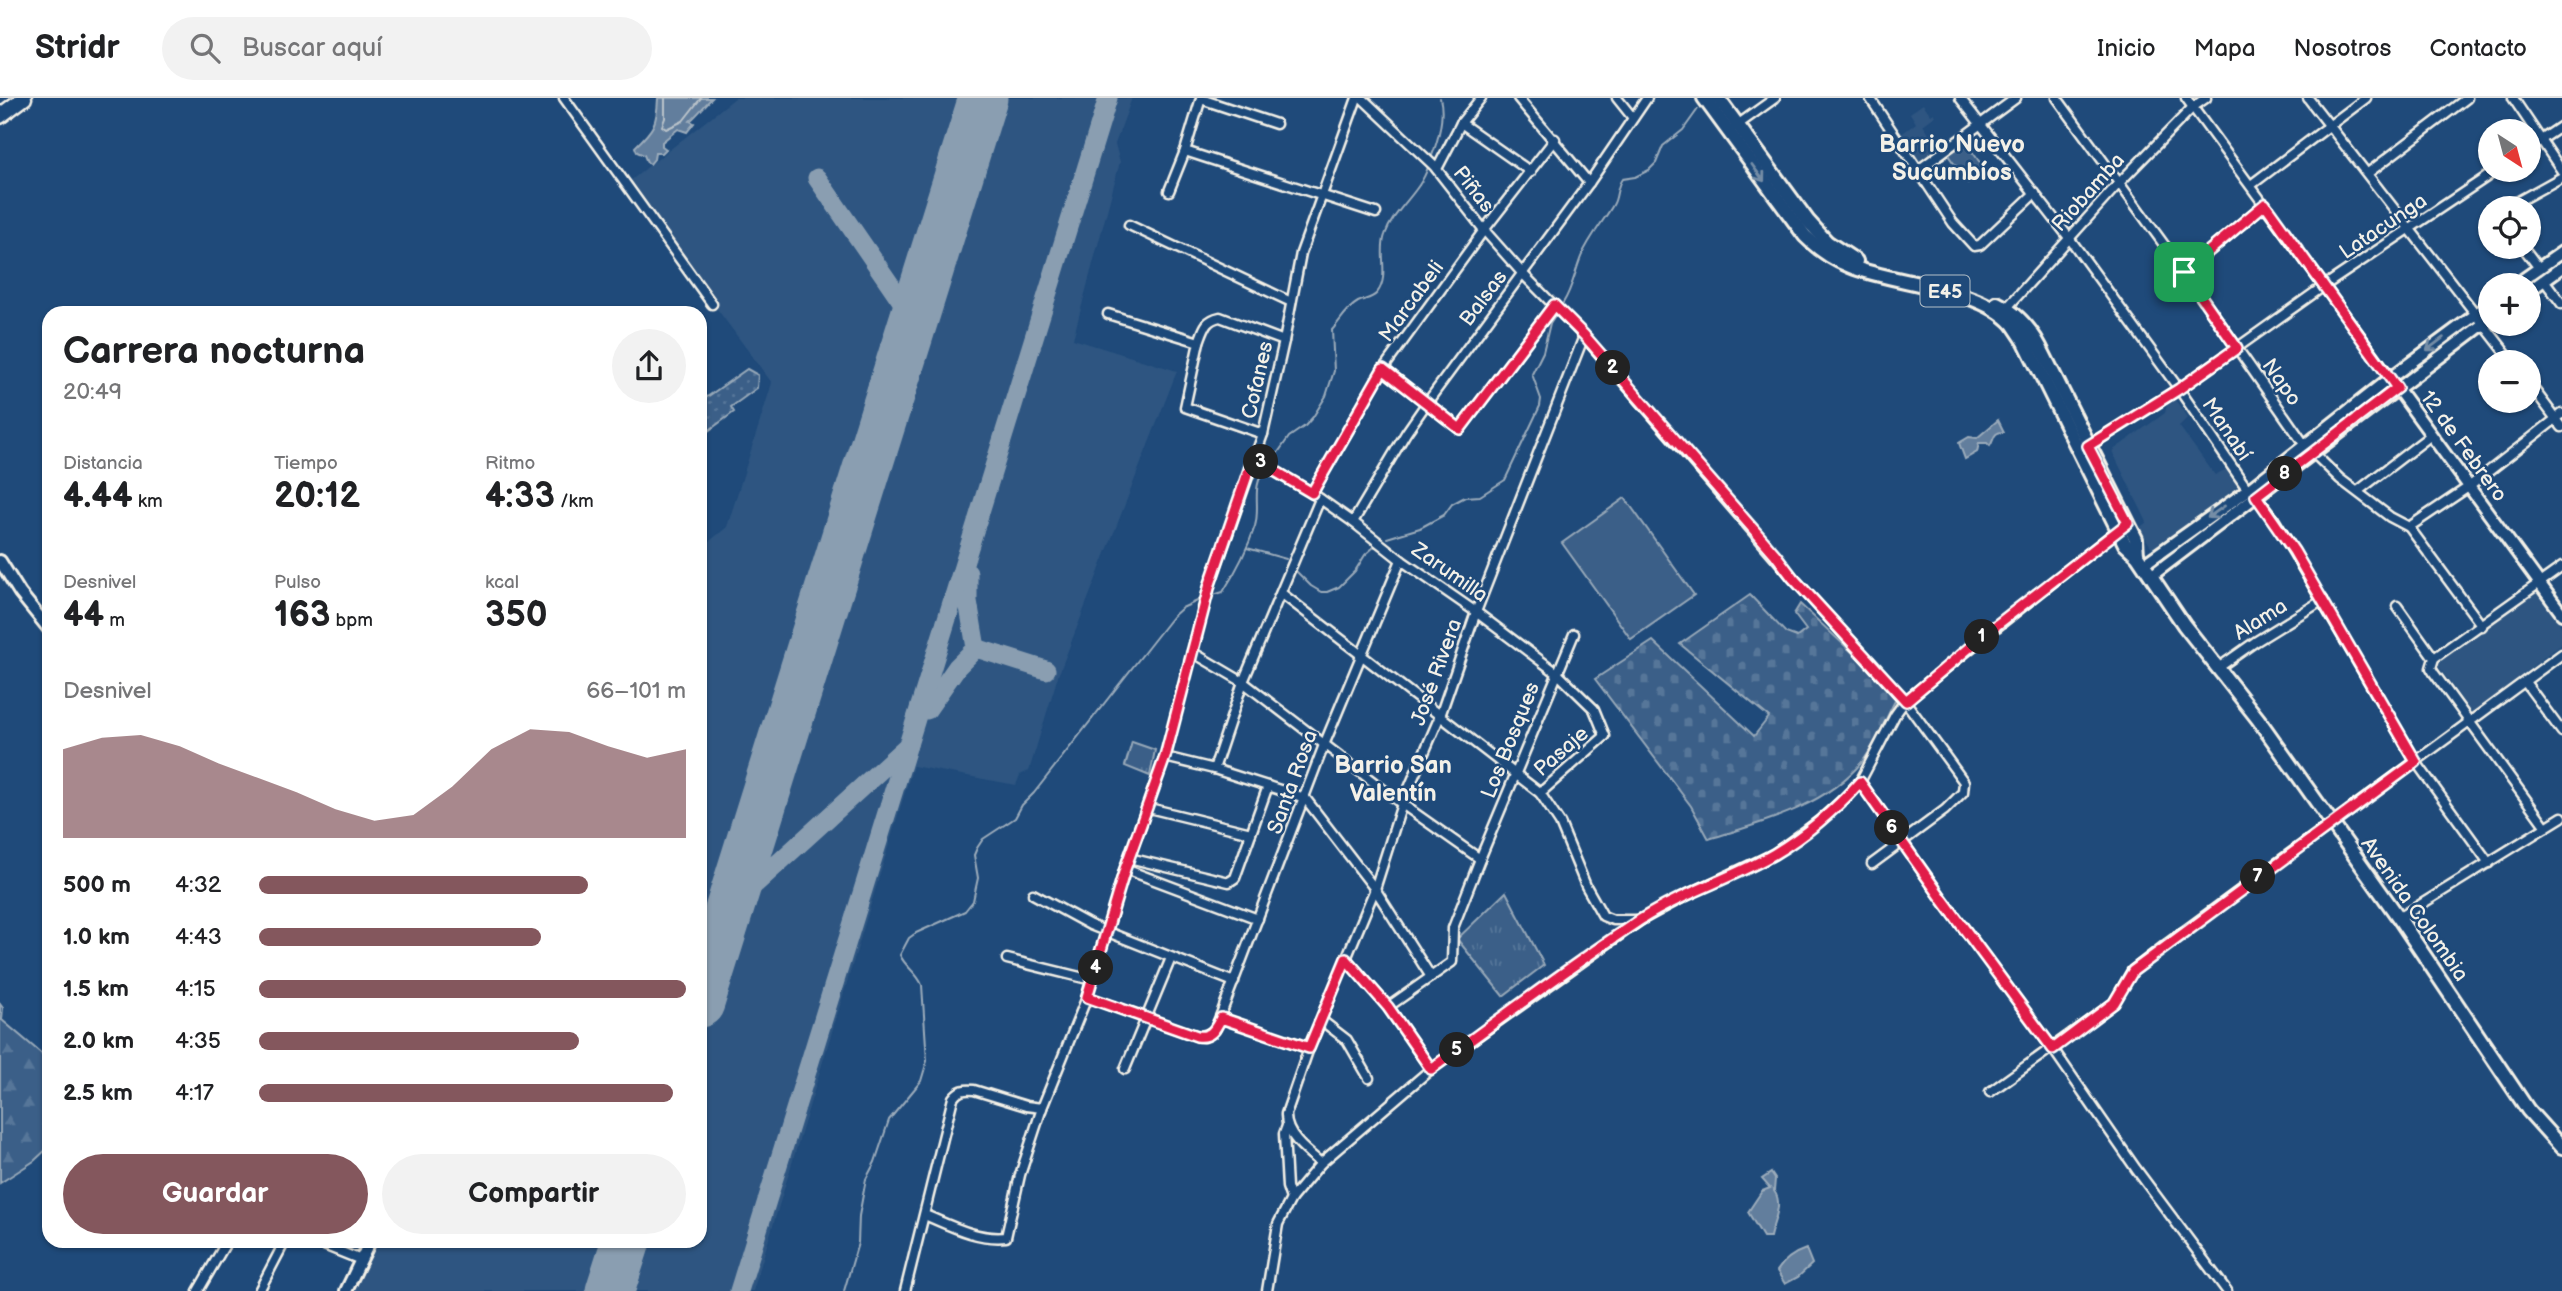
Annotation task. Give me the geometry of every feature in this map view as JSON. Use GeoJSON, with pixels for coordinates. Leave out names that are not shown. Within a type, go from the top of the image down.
{"type":"FeatureCollection","features":[{"type":"Feature","properties":{"kind":"highway"},"geometry":{"type":"LineString","coordinates":[[0,116],[24,98]]}},
{"type":"Feature","properties":{"kind":"main road","name":"Avenida Colombia"},"geometry":{"type":"LineString","coordinates":[[1704,98],[1732,128],[1805,236],[1818,249],[1852,268],[1968,298],[2003,311],[2025,342],[2083,448],[2123,527],[2125,544],[2141,560],[2332,822],[2528,1110],[2562,1148]]}},
{"type":"Feature","properties":{"kind":"main road","name":"Avenida Colombia"},"geometry":{"type":"LineString","coordinates":[[1718,98],[1732,128]]}},
{"type":"Feature","properties":{"kind":"main road"},"geometry":{"type":"LineString","coordinates":[[2532,273],[2562,252]]}},
{"type":"Feature","properties":{"kind":"main road"},"geometry":{"type":"LineString","coordinates":[[2541,282],[2562,267]]}},
{"type":"Feature","properties":{"kind":"main road"},"geometry":{"type":"LineString","coordinates":[[2151,576],[2252,493],[2304,444],[2478,312]]}},
{"type":"Feature","properties":{"kind":"main road"},"geometry":{"type":"LineString","coordinates":[[2141,560],[2314,452],[2478,328]]}},
{"type":"Feature","properties":{"kind":"main road","name":"12 de Febrero"},"geometry":{"type":"LineString","coordinates":[[2397,388],[2562,614]]}},
{"type":"Feature","properties":{"kind":"main road"},"geometry":{"type":"LineString","coordinates":[[0,561],[20,593],[42,620]]}},
{"type":"Feature","properties":{"kind":"main road"},"geometry":{"type":"LineString","coordinates":[[346,1291],[367,1248]]}},
{"type":"Feature","properties":{"kind":"street"},"geometry":{"type":"LineString","coordinates":[[564,98],[712,304]]}},
{"type":"Feature","properties":{"kind":"street","name":"Piñas"},"geometry":{"type":"LineString","coordinates":[[1360,98],[1437,169],[1484,230],[1523,274],[1584,335],[1793,578],[1906,701],[1964,782],[1963,792],[1951,804],[1902,842]]}},
{"type":"Feature","properties":{"kind":"street","name":"Cofanes"},"geometry":{"type":"LineString","coordinates":[[925,1215],[965,1232],[990,1238],[1006,1237],[1020,1175],[1042,1108],[1087,997],[1125,869],[1165,757],[1210,584],[1262,433],[1301,253],[1360,98]]}},
{"type":"Feature","properties":{"kind":"street"},"geometry":{"type":"LineString","coordinates":[[1437,169],[1461,123],[1481,98]]}},
{"type":"Feature","properties":{"kind":"street"},"geometry":{"type":"LineString","coordinates":[[1518,98],[1555,139],[1589,183]]}},
{"type":"Feature","properties":{"kind":"street"},"geometry":{"type":"LineString","coordinates":[[1617,98],[1633,118]]}},
{"type":"Feature","properties":{"kind":"street","name":"Balsas"},"geometry":{"type":"LineString","coordinates":[[1353,523],[1426,404],[1589,183],[1647,98]]}},
{"type":"Feature","properties":{"kind":"street"},"geometry":{"type":"LineString","coordinates":[[1732,128],[1775,98]]}},
{"type":"Feature","properties":{"kind":"street"},"geometry":{"type":"LineString","coordinates":[[1870,98],[1953,223],[1974,246],[1980,245],[2035,193]]}},
{"type":"Feature","properties":{"kind":"street","name":"Manabí"},"geometry":{"type":"LineString","coordinates":[[1960,98],[2070,239],[2252,493],[2274,519],[2416,762],[2489,863]]}},
{"type":"Feature","properties":{"kind":"street"},"geometry":{"type":"LineString","coordinates":[[1917,170],[2016,98]]}},
{"type":"Feature","properties":{"kind":"street","name":"Napo"},"geometry":{"type":"LineString","coordinates":[[2057,98],[2184,272],[2304,444],[2340,479],[2390,517],[2409,527],[2482,626]]}},
{"type":"Feature","properties":{"kind":"street","name":"12 de Febrero"},"geometry":{"type":"LineString","coordinates":[[2186,98],[2397,388]]}},
{"type":"Feature","properties":{"kind":"street","name":"Riobamba"},"geometry":{"type":"LineString","coordinates":[[2003,311],[2119,183],[2193,107],[2206,98]]}},
{"type":"Feature","properties":{"kind":"street"},"geometry":{"type":"LineString","coordinates":[[2308,98],[2478,316]]}},
{"type":"Feature","properties":{"kind":"street"},"geometry":{"type":"LineString","coordinates":[[2251,185],[2366,98]]}},
{"type":"Feature","properties":{"kind":"street"},"geometry":{"type":"LineString","coordinates":[[2368,173],[2467,98]]}},
{"type":"Feature","properties":{"kind":"street"},"geometry":{"type":"LineString","coordinates":[[2513,98],[2527,119]]}},
{"type":"Feature","properties":{"kind":"street"},"geometry":{"type":"LineString","coordinates":[[1169,191],[1201,99],[1276,124]]}},
{"type":"Feature","properties":{"kind":"street"},"geometry":{"type":"LineString","coordinates":[[1461,123],[1531,172]]}},
{"type":"Feature","properties":{"kind":"street"},"geometry":{"type":"LineString","coordinates":[[2562,125],[2541,140],[2562,171]]}},
{"type":"Feature","properties":{"kind":"street","name":"Marcabeli"},"geometry":{"type":"LineString","coordinates":[[1312,493],[1383,369],[1484,230],[1555,139]]}},
{"type":"Feature","properties":{"kind":"street"},"geometry":{"type":"LineString","coordinates":[[1185,151],[1376,213]]}},
{"type":"Feature","properties":{"kind":"street"},"geometry":{"type":"LineString","coordinates":[[2528,196],[2562,177]]}},
{"type":"Feature","properties":{"kind":"street","name":"Latacunga"},"geometry":{"type":"LineString","coordinates":[[2083,448],[2179,389],[2324,286],[2480,182]]}},
{"type":"Feature","properties":{"kind":"street"},"geometry":{"type":"LineString","coordinates":[[2184,272],[2265,204]]}},
{"type":"Feature","properties":{"kind":"street"},"geometry":{"type":"LineString","coordinates":[[1129,225],[1291,303]]}},
{"type":"Feature","properties":{"kind":"street"},"geometry":{"type":"LineString","coordinates":[[2532,259],[2539,268]]}},
{"type":"Feature","properties":{"kind":"street"},"geometry":{"type":"LineString","coordinates":[[2544,280],[2562,304]]}},
{"type":"Feature","properties":{"kind":"street"},"geometry":{"type":"LineString","coordinates":[[1383,369],[1460,429],[1554,305]]}},
{"type":"Feature","properties":{"kind":"street"},"geometry":{"type":"LineString","coordinates":[[1108,314],[1199,342]]}},
{"type":"Feature","properties":{"kind":"street"},"geometry":{"type":"LineString","coordinates":[[1262,433],[1185,407],[1199,342],[1205,324],[1220,317],[1284,341]]}},
{"type":"Feature","properties":{"kind":"street","name":"José Rivera"},"geometry":{"type":"LineString","coordinates":[[1291,1199],[1287,1187],[1284,1134],[1287,1126],[1286,1114],[1309,1048],[1375,889],[1402,804],[1440,716],[1476,612],[1584,335]]}},
{"type":"Feature","properties":{"kind":"street"},"geometry":{"type":"LineString","coordinates":[[2541,396],[2559,416],[2562,427]]}},
{"type":"Feature","properties":{"kind":"street"},"geometry":{"type":"LineString","coordinates":[[2409,527],[2470,486],[2559,416]]}},
{"type":"Feature","properties":{"kind":"street"},"geometry":{"type":"LineString","coordinates":[[2358,491],[2431,435]]}},
{"type":"Feature","properties":{"kind":"street","name":"Zarumilla"},"geometry":{"type":"LineString","coordinates":[[1253,458],[1312,493],[1557,673],[1594,709],[1605,736]]}},
{"type":"Feature","properties":{"kind":"street"},"geometry":{"type":"LineString","coordinates":[[1214,769],[1242,682],[1320,499]]}},
{"type":"Feature","properties":{"kind":"street"},"geometry":{"type":"LineString","coordinates":[[1266,1291],[1278,1224],[1291,1199],[1321,1163],[1431,1069],[1641,920],[1690,892],[1774,854],[1819,821],[1860,782],[1895,715],[1906,701],[2123,527]]}},
{"type":"Feature","properties":{"kind":"street","name":"Santa Rosa"},"geometry":{"type":"LineString","coordinates":[[1221,1018],[1324,745],[1401,560]]}},
{"type":"Feature","properties":{"kind":"street"},"geometry":{"type":"LineString","coordinates":[[2546,827],[2431,668],[2434,658],[2562,567]]}},
{"type":"Feature","properties":{"kind":"street"},"geometry":{"type":"LineString","coordinates":[[1280,593],[1540,793],[1560,823],[1586,886],[1603,916],[1613,920],[1641,920]]}},
{"type":"Feature","properties":{"kind":"street","name":"Alama"},"geometry":{"type":"LineString","coordinates":[[2218,668],[2323,600]]}},
{"type":"Feature","properties":{"kind":"street"},"geometry":{"type":"LineString","coordinates":[[2397,606],[2434,658]]}},
{"type":"Feature","properties":{"kind":"street","name":"Los Bosques"},"geometry":{"type":"LineString","coordinates":[[1431,977],[1452,962],[1453,928],[1574,634]]}},
{"type":"Feature","properties":{"kind":"street"},"geometry":{"type":"LineString","coordinates":[[1192,652],[1242,682],[1402,804],[1480,859]]}},
{"type":"Feature","properties":{"kind":"street"},"geometry":{"type":"LineString","coordinates":[[1990,1092],[2114,1003],[2133,971],[2562,654]]}},
{"type":"Feature","properties":{"kind":"street"},"geometry":{"type":"LineString","coordinates":[[2525,682],[2562,732]]}},
{"type":"Feature","properties":{"kind":"street","name":"Pasaje"},"geometry":{"type":"LineString","coordinates":[[1540,793],[1605,736]]}},
{"type":"Feature","properties":{"kind":"street"},"geometry":{"type":"LineString","coordinates":[[1165,757],[1214,769],[1305,798],[1375,889],[1431,977],[1388,1007]]}},
{"type":"Feature","properties":{"kind":"street"},"geometry":{"type":"LineString","coordinates":[[1860,782],[2053,1049],[2136,1169],[2227,1291]]}},
{"type":"Feature","properties":{"kind":"street"},"geometry":{"type":"LineString","coordinates":[[1129,858],[1230,882],[1235,878],[1268,786]]}},
{"type":"Feature","properties":{"kind":"street"},"geometry":{"type":"LineString","coordinates":[[1149,808],[1251,833]]}},
{"type":"Feature","properties":{"kind":"street"},"geometry":{"type":"LineString","coordinates":[[2399,918],[2562,817]]}},
{"type":"Feature","properties":{"kind":"street"},"geometry":{"type":"LineString","coordinates":[[1872,864],[1902,842]]}},
{"type":"Feature","properties":{"kind":"street"},"geometry":{"type":"LineString","coordinates":[[1125,869],[1258,919]]}},
{"type":"Feature","properties":{"kind":"street"},"geometry":{"type":"LineString","coordinates":[[1033,894],[1107,932],[1234,982]]}},
{"type":"Feature","properties":{"kind":"street"},"geometry":{"type":"LineString","coordinates":[[1125,1069],[1171,958]]}},
{"type":"Feature","properties":{"kind":"street"},"geometry":{"type":"LineString","coordinates":[[1007,959],[1092,980]]}},
{"type":"Feature","properties":{"kind":"street"},"geometry":{"type":"LineString","coordinates":[[1346,959],[1388,1007],[1431,1069]]}},
{"type":"Feature","properties":{"kind":"street"},"geometry":{"type":"LineString","coordinates":[[1087,997],[1204,1037],[1215,1030],[1221,1018],[1309,1048]]}},
{"type":"Feature","properties":{"kind":"street"},"geometry":{"type":"LineString","coordinates":[[1321,1020],[1347,1040],[1368,1078]]}},
{"type":"Feature","properties":{"kind":"street"},"geometry":{"type":"LineString","coordinates":[[905,1291],[953,1098],[957,1092],[974,1090],[1026,1106],[1042,1108]]}},
{"type":"Feature","properties":{"kind":"street"},"geometry":{"type":"LineString","coordinates":[[1287,1126],[1298,1142],[1321,1163]]}},
{"type":"Feature","properties":{"kind":"street"},"geometry":{"type":"LineString","coordinates":[[198,1291],[223,1248]]}},
{"type":"Feature","properties":{"kind":"street"},"geometry":{"type":"LineString","coordinates":[[259,1291],[281,1248]]}},
{"type":"Feature","properties":{"kind":"street"},"geometry":{"type":"LineString","coordinates":[[331,1248],[361,1260]]}},
{"type":"Feature","properties":{"kind":"shaded area"},"geometry":{"type":"Polygon","coordinates":[[[735,98],[1132,98],[1115,144],[1120,162],[1073,339],[1177,371],[1058,676],[1029,771],[1020,775],[1016,785],[913,766],[753,1291],[349,1291],[367,1248],[707,1248],[707,543],[727,527],[772,383],[625,185],[735,98]]]}},
{"type":"Feature","properties":{"kind":"shaded area"},"geometry":{"type":"Polygon","coordinates":[[[1923,104],[1931,115],[1934,113],[1935,116],[1923,125],[1940,150],[1921,164],[1900,135],[1916,123],[1910,113],[1923,104]]]}},
{"type":"Feature","properties":{"kind":"shaded area"},"geometry":{"type":"Polygon","coordinates":[[[2175,400],[2188,417],[2179,426],[2215,475],[2227,469],[2237,483],[2236,488],[2158,547],[2152,548],[2139,528],[2147,522],[2112,451],[2165,413],[2167,405],[2175,400]]]}},
{"type":"Feature","properties":{"kind":"shaded area"},"geometry":{"type":"Polygon","coordinates":[[[2536,592],[2562,627],[2562,643],[2472,714],[2437,664],[2536,592]]]}},
{"type":"Feature","properties":{"kind":"green space"},"geometry":{"type":"Polygon","coordinates":[[[1966,143],[1986,171],[1968,183],[1948,155],[1966,143]]]}},
{"type":"Feature","properties":{"kind":"green space"},"geometry":{"type":"Polygon","coordinates":[[[747,369],[758,375],[757,388],[731,407],[734,412],[707,432],[707,397],[747,369]]]}},
{"type":"Feature","properties":{"kind":"green space"},"geometry":{"type":"Polygon","coordinates":[[[1625,498],[1694,595],[1631,639],[1562,543],[1625,498]]]}},
{"type":"Feature","properties":{"kind":"green space"},"geometry":{"type":"Polygon","coordinates":[[[1750,595],[1786,633],[1797,637],[1806,630],[1794,614],[1800,604],[1898,695],[1867,755],[1847,778],[1830,791],[1792,811],[1709,839],[1691,806],[1595,679],[1653,641],[1754,736],[1769,717],[1680,644],[1750,595]]]}},
{"type":"Feature","properties":{"kind":"green space"},"geometry":{"type":"Polygon","coordinates":[[[1132,742],[1155,750],[1150,776],[1125,766],[1132,742]]]}},
{"type":"Feature","properties":{"kind":"green space"},"geometry":{"type":"Polygon","coordinates":[[[1506,892],[1544,965],[1503,996],[1457,939],[1506,892]]]}},
{"type":"Feature","properties":{"kind":"green space"},"geometry":{"type":"Polygon","coordinates":[[[0,1004],[3,1008],[2,1020],[42,1054],[42,1154],[0,1183],[0,1004]]]}},
{"type":"Feature","properties":{"kind":"water"},"geometry":{"type":"Polygon","coordinates":[[[658,98],[712,98],[690,121],[694,123],[687,132],[678,129],[662,142],[666,149],[662,153],[655,153],[650,164],[635,147],[653,126],[658,98]]]}},
{"type":"Feature","properties":{"kind":"water"},"geometry":{"type":"Polygon","coordinates":[[[1998,420],[2004,432],[1996,435],[1990,446],[1987,443],[1979,443],[1977,452],[1965,459],[1959,443],[1969,437],[1977,438],[1998,420]]]}},
{"type":"Feature","properties":{"kind":"water"},"geometry":{"type":"Polygon","coordinates":[[[1771,1173],[1775,1179],[1774,1191],[1778,1207],[1770,1237],[1763,1237],[1748,1212],[1762,1191],[1770,1188],[1762,1179],[1771,1173]]]}},
{"type":"Feature","properties":{"kind":"water"},"geometry":{"type":"Polygon","coordinates":[[[1806,1249],[1812,1264],[1798,1277],[1785,1284],[1777,1271],[1790,1257],[1806,1249]]]}},
{"type":"Feature","properties":{"kind":"waterway"},"geometry":{"type":"LineString","coordinates":[[1431,158],[1441,120],[1440,98]]}},
{"type":"Feature","properties":{"kind":"waterway"},"geometry":{"type":"LineString","coordinates":[[1563,303],[1584,250],[1613,205],[1622,179],[1635,177],[1649,170],[1656,163],[1663,146],[1683,130],[1698,109]]}},
{"type":"Feature","properties":{"kind":"waterway"},"geometry":{"type":"LineString","coordinates":[[1270,464],[1289,437],[1313,417],[1326,396],[1334,371],[1332,330],[1350,308],[1375,295],[1381,287],[1385,235],[1428,167]]}},
{"type":"Feature","properties":{"kind":"waterway"},"geometry":{"type":"LineString","coordinates":[[1387,538],[1420,528],[1444,515],[1452,504],[1465,497],[1480,496],[1505,480],[1540,406],[1541,399],[1532,374],[1543,352],[1550,323],[1556,314]]}},
{"type":"Feature","properties":{"kind":"waterway"},"geometry":{"type":"LineString","coordinates":[[1210,596],[1223,592],[1249,543],[1257,518],[1258,482],[1266,468]]}},
{"type":"Feature","properties":{"kind":"waterway"},"geometry":{"type":"LineString","coordinates":[[1296,571],[1311,586],[1321,592],[1327,592],[1339,587],[1375,546]]}},
{"type":"Feature","properties":{"kind":"waterway"},"geometry":{"type":"LineString","coordinates":[[1247,548],[1286,559]]}},
{"type":"Feature","properties":{"kind":"waterway"},"geometry":{"type":"LineString","coordinates":[[844,1291],[858,1243],[859,1216],[866,1179],[875,1162],[889,1120],[921,1081],[927,1061],[922,985],[900,955],[909,938],[916,933],[965,911],[973,901],[978,878],[974,855],[983,839],[1015,818],[1022,805],[1172,617],[1182,608],[1204,598]]}},
{"type":"Feature","properties":{"kind":"taxiway"},"geometry":{"type":"LineString","coordinates":[[739,1291],[1108,98]]}},
{"type":"Feature","properties":{"kind":"taxiway"},"geometry":{"type":"LineString","coordinates":[[817,178],[914,319]]}},
{"type":"Feature","properties":{"kind":"taxiway"},"geometry":{"type":"LineString","coordinates":[[927,710],[957,667],[976,648],[968,601],[968,573]]}},
{"type":"Feature","properties":{"kind":"taxiway"},"geometry":{"type":"LineString","coordinates":[[976,648],[1046,670]]}},
{"type":"Feature","properties":{"kind":"taxiway"},"geometry":{"type":"LineString","coordinates":[[730,907],[908,745]]}},
{"type":"Feature","properties":{"kind":"runway"},"geometry":{"type":"LineString","coordinates":[[707,981],[983,98]]}},
{"type":"Feature","properties":{"kind":"runway"},"geometry":{"type":"LineString","coordinates":[[610,1291],[624,1248]]}},
{"type":"Feature","properties":{"kind":"district","name":"Barrio Nuevo Sucumbíos"},"geometry":{"type":"Point","coordinates":[1952,158]}},
{"type":"Feature","properties":{"kind":"district","name":"Barrio San Valentín"},"geometry":{"type":"Point","coordinates":[1393,779]}},
{"type":"Feature","properties":{"kind":"route"},"geometry":{"type":"LineString","coordinates":[[2265,204],[2397,388],[2256,496],[2294,551],[2416,762],[2164,946],[2133,971],[2114,1003],[2053,1049],[1860,782],[1819,821],[1774,854],[1690,892],[1641,920],[1431,1069],[1388,1007],[1346,959],[1309,1048],[1221,1018],[1210,1035],[1197,1036],[1087,997],[1125,869],[1165,757],[1210,584],[1253,458],[1312,493],[1383,369],[1460,429],[1554,305],[1584,335],[1793,578],[1906,701],[1989,631],[2128,523],[2088,446],[2179,389],[2237,348],[2184,272],[2265,204]]}}]}
